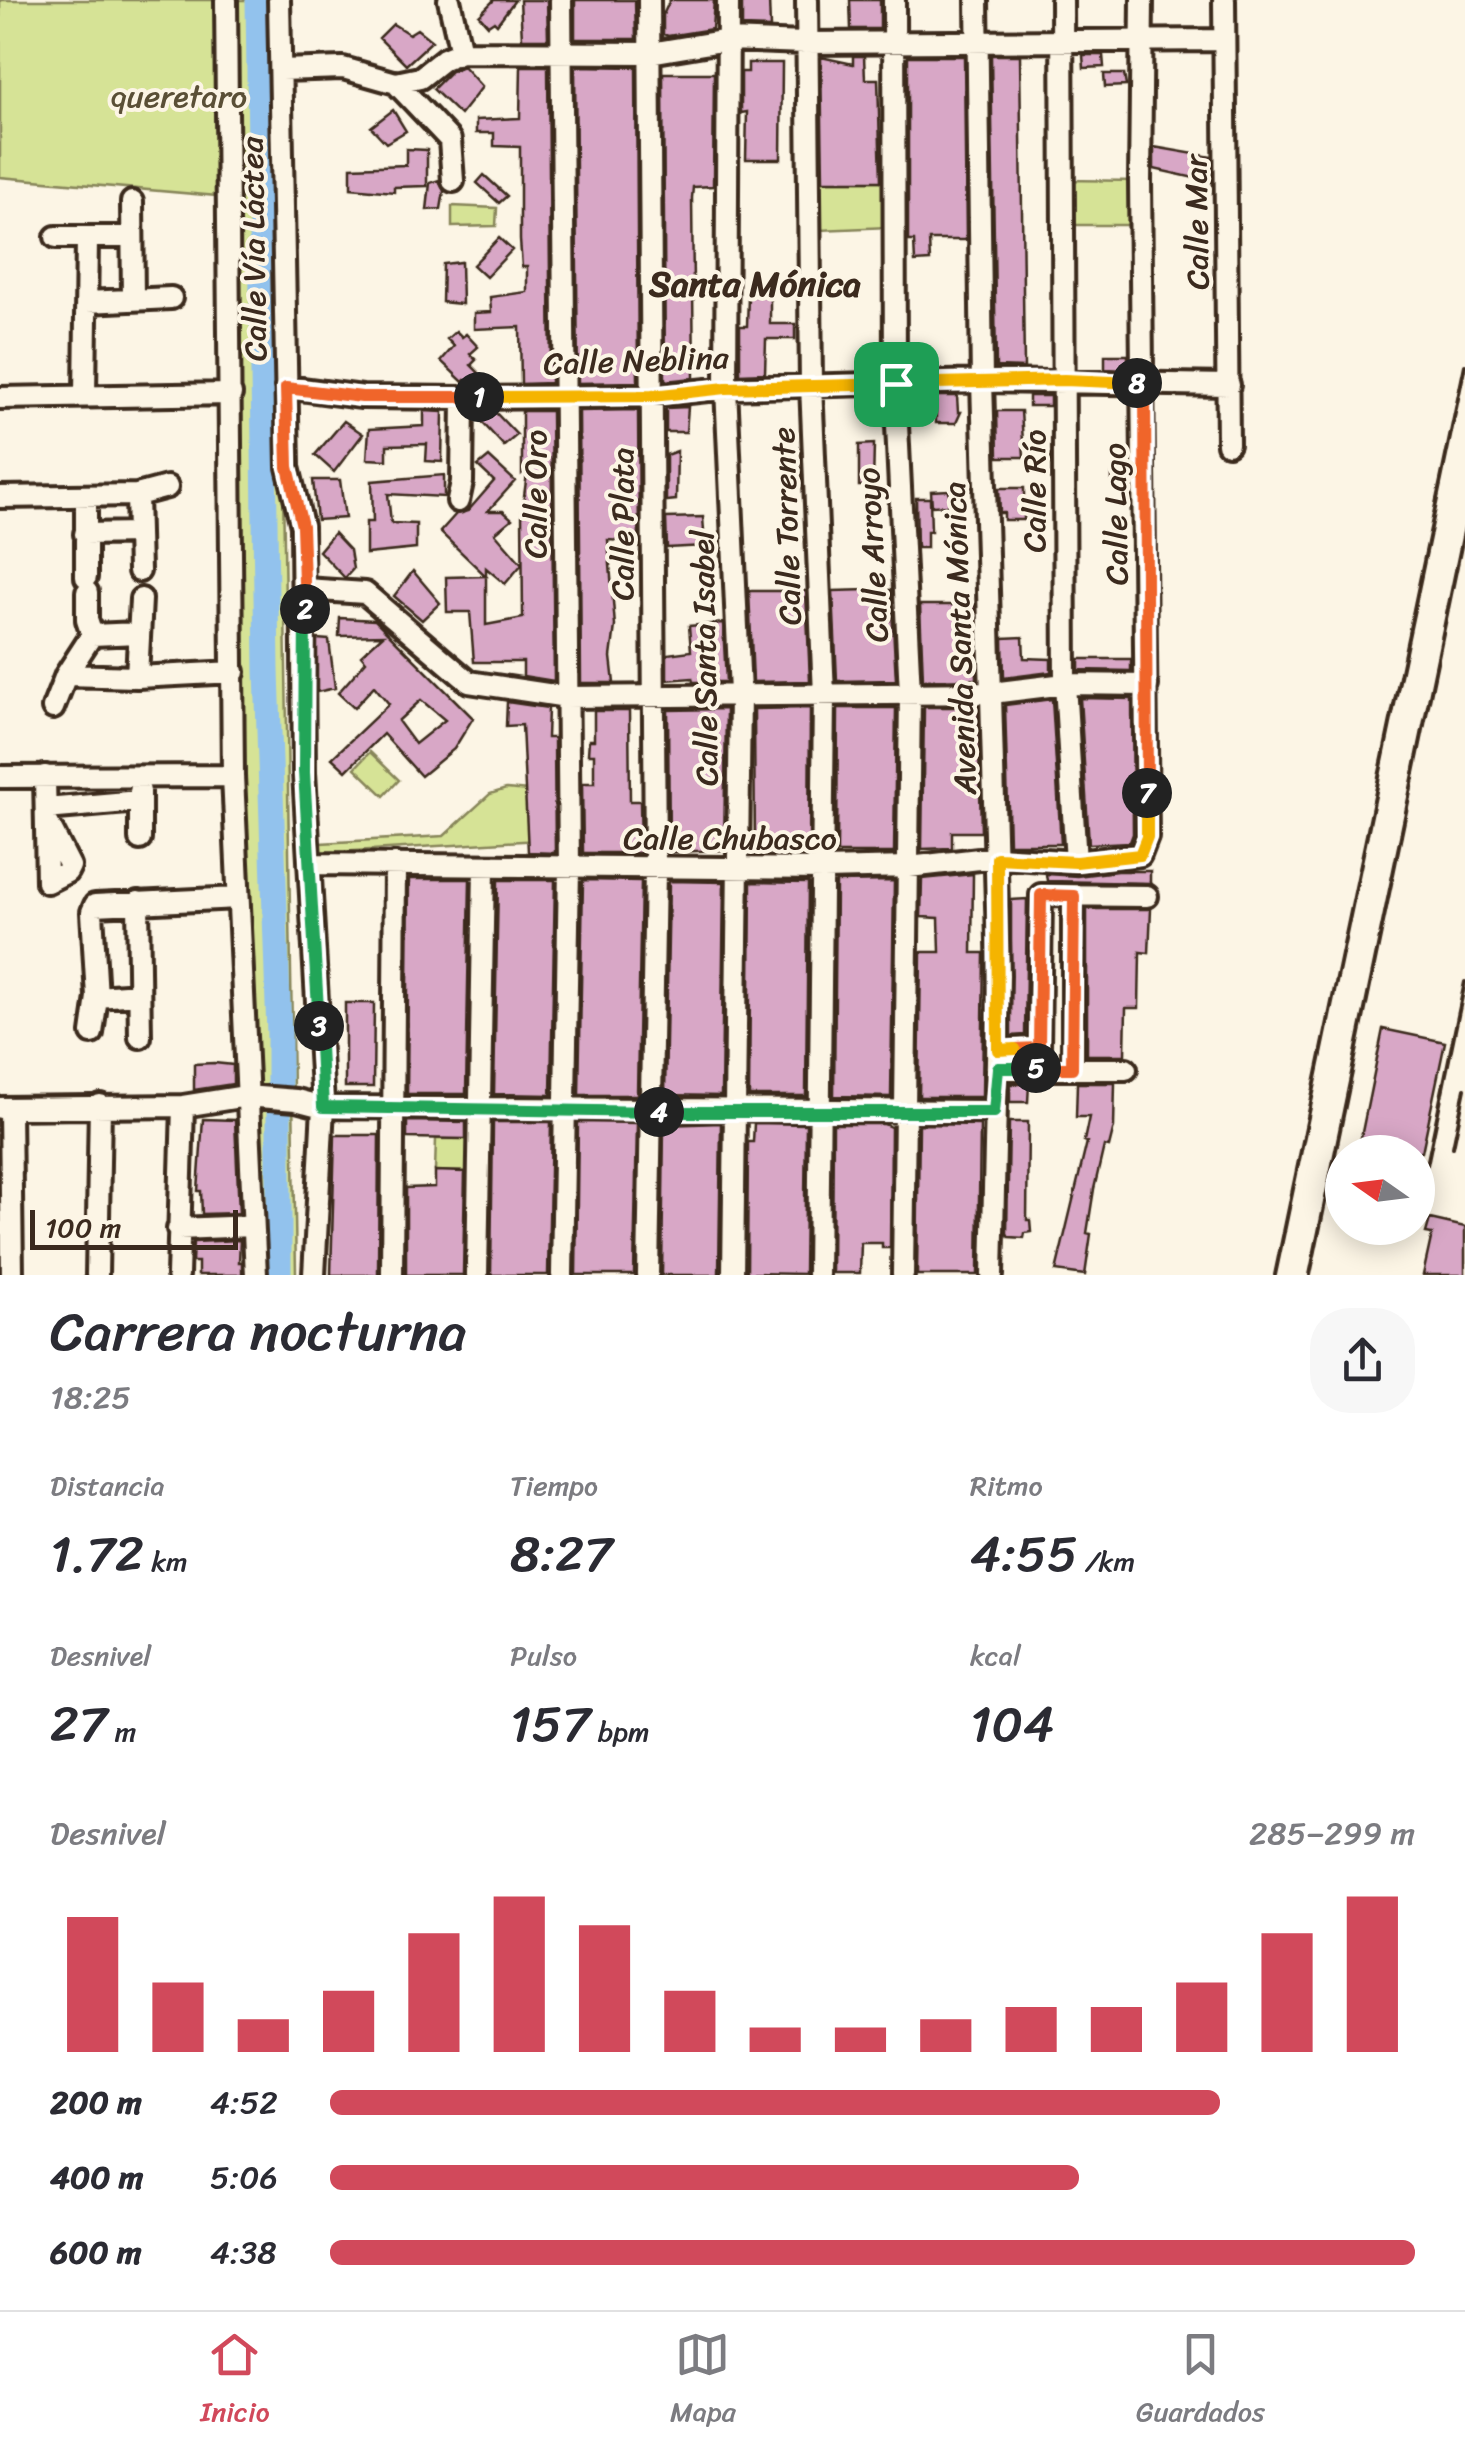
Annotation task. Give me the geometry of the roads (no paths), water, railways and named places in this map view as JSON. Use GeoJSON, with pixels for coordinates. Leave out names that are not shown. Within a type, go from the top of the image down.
{"type":"FeatureCollection","features":[{"type":"Feature","properties":{"kind":"street","name":"Calle Vía Láctea"},"geometry":{"type":"LineString","coordinates":[[226,0],[233,776],[256,1275]]}},
{"type":"Feature","properties":{"kind":"street","name":"Calle Vía Láctea"},"geometry":{"type":"LineString","coordinates":[[279,0],[288,467],[302,526],[304,772],[323,1107],[314,1275]]}},
{"type":"Feature","properties":{"kind":"street"},"geometry":{"type":"LineString","coordinates":[[448,0],[453,56]]}},
{"type":"Feature","properties":{"kind":"street","name":"Calle Oro"},"geometry":{"type":"LineString","coordinates":[[561,0],[569,867],[562,1275]]}},
{"type":"Feature","properties":{"kind":"street","name":"Calle Plata"},"geometry":{"type":"LineString","coordinates":[[648,1275],[655,868],[649,0]]}},
{"type":"Feature","properties":{"kind":"street","name":"Calle Santa Isabel"},"geometry":{"type":"LineString","coordinates":[[728,0],[726,388],[740,693],[733,1275]]}},
{"type":"Feature","properties":{"kind":"street","name":"Calle Torrente"},"geometry":{"type":"LineString","coordinates":[[806,0],[811,385],[824,695],[818,1275]]}},
{"type":"Feature","properties":{"kind":"street","name":"Calle Arroyo"},"geometry":{"type":"LineString","coordinates":[[894,0],[896,384],[910,693],[902,1275]]}},
{"type":"Feature","properties":{"kind":"street","name":"Avenida Santa Mónica"},"geometry":{"type":"LineString","coordinates":[[976,0],[990,709],[997,858],[998,1059],[992,1275]]}},
{"type":"Feature","properties":{"kind":"street","name":"Calle Río"},"geometry":{"type":"LineString","coordinates":[[1062,0],[1065,684],[1076,862]]}},
{"type":"Feature","properties":{"kind":"street","name":"Calle Lago"},"geometry":{"type":"LineString","coordinates":[[1142,0],[1140,181],[1148,684],[1144,847]]}},
{"type":"Feature","properties":{"kind":"street","name":"Calle Mar"},"geometry":{"type":"LineString","coordinates":[[1224,0],[1228,444]]}},
{"type":"Feature","properties":{"kind":"street"},"geometry":{"type":"LineString","coordinates":[[282,70],[342,68],[396,83],[420,78],[453,56],[650,52],[728,40],[1224,40]]}},
{"type":"Feature","properties":{"kind":"street"},"geometry":{"type":"LineString","coordinates":[[396,83],[450,140],[452,181]]}},
{"type":"Feature","properties":{"kind":"street"},"geometry":{"type":"LineString","coordinates":[[132,202],[133,299]]}},
{"type":"Feature","properties":{"kind":"street"},"geometry":{"type":"LineString","coordinates":[[56,236],[132,238]]}},
{"type":"Feature","properties":{"kind":"street"},"geometry":{"type":"LineString","coordinates":[[84,396],[86,238]]}},
{"type":"Feature","properties":{"kind":"street"},"geometry":{"type":"LineString","coordinates":[[87,302],[170,298]]}},
{"type":"Feature","properties":{"kind":"street","name":"Calle Neblina"},"geometry":{"type":"LineString","coordinates":[[286,388],[362,397],[463,398],[652,396],[726,388],[982,380],[1229,384]]}},
{"type":"Feature","properties":{"kind":"street"},"geometry":{"type":"LineString","coordinates":[[0,398],[231,394]]}},
{"type":"Feature","properties":{"kind":"street"},"geometry":{"type":"LineString","coordinates":[[458,501],[462,482],[463,398]]}},
{"type":"Feature","properties":{"kind":"street"},"geometry":{"type":"LineString","coordinates":[[0,496],[137,495],[166,486]]}},
{"type":"Feature","properties":{"kind":"street"},"geometry":{"type":"LineString","coordinates":[[137,495],[139,571]]}},
{"type":"Feature","properties":{"kind":"street"},"geometry":{"type":"LineString","coordinates":[[86,496],[87,620],[92,635]]}},
{"type":"Feature","properties":{"kind":"street"},"geometry":{"type":"LineString","coordinates":[[85,534],[138,533]]}},
{"type":"Feature","properties":{"kind":"street"},"geometry":{"type":"LineString","coordinates":[[305,589],[365,594],[469,682],[567,697],[992,692],[1065,684],[1148,684]]}},
{"type":"Feature","properties":{"kind":"street"},"geometry":{"type":"LineString","coordinates":[[136,676],[140,599]]}},
{"type":"Feature","properties":{"kind":"street"},"geometry":{"type":"LineString","coordinates":[[92,635],[138,633]]}},
{"type":"Feature","properties":{"kind":"street"},"geometry":{"type":"LineString","coordinates":[[54,708],[66,675],[92,635]]}},
{"type":"Feature","properties":{"kind":"street"},"geometry":{"type":"LineString","coordinates":[[66,675],[234,672]]}},
{"type":"Feature","properties":{"kind":"street"},"geometry":{"type":"LineString","coordinates":[[0,776],[233,776]]}},
{"type":"Feature","properties":{"kind":"street"},"geometry":{"type":"LineString","coordinates":[[45,776],[46,815],[139,801]]}},
{"type":"Feature","properties":{"kind":"street"},"geometry":{"type":"LineString","coordinates":[[140,777],[140,840]]}},
{"type":"Feature","properties":{"kind":"street","name":"Calle Chubasco"},"geometry":{"type":"LineString","coordinates":[[310,864],[823,869],[909,867],[997,858],[1076,862],[1140,855],[1144,847]]}},
{"type":"Feature","properties":{"kind":"street"},"geometry":{"type":"LineString","coordinates":[[392,1275],[395,864]]}},
{"type":"Feature","properties":{"kind":"street"},"geometry":{"type":"LineString","coordinates":[[478,1275],[484,866]]}},
{"type":"Feature","properties":{"kind":"street"},"geometry":{"type":"LineString","coordinates":[[998,1059],[1039,1048],[1041,895],[1148,896]]}},
{"type":"Feature","properties":{"kind":"street"},"geometry":{"type":"LineString","coordinates":[[1072,1068],[1074,896]]}},
{"type":"Feature","properties":{"kind":"street"},"geometry":{"type":"LineString","coordinates":[[92,1034],[97,997],[93,908],[238,898]]}},
{"type":"Feature","properties":{"kind":"street"},"geometry":{"type":"LineString","coordinates":[[138,902],[140,1036]]}},
{"type":"Feature","properties":{"kind":"street"},"geometry":{"type":"LineString","coordinates":[[97,997],[139,994]]}},
{"type":"Feature","properties":{"kind":"street"},"geometry":{"type":"LineString","coordinates":[[998,1059],[1126,1070]]}},
{"type":"Feature","properties":{"kind":"street"},"geometry":{"type":"LineString","coordinates":[[12,1275],[5,1109],[183,1106],[246,1096],[323,1107],[994,1112]]}},
{"type":"Feature","properties":{"kind":"street"},"geometry":{"type":"LineString","coordinates":[[97,1275],[100,1106]]}},
{"type":"Feature","properties":{"kind":"street"},"geometry":{"type":"LineString","coordinates":[[178,1275],[183,1106]]}},
{"type":"Feature","properties":{"kind":"street"},"geometry":{"type":"LineString","coordinates":[[178,1229],[252,1226]]}},
{"type":"Feature","properties":{"kind":"waterway"},"geometry":{"type":"LineString","coordinates":[[258,0],[267,670],[279,1035],[279,1275]]}},
{"type":"Feature","properties":{"kind":"railway"},"geometry":{"type":"LineString","coordinates":[[1275,1275],[1465,365]]}},
{"type":"Feature","properties":{"kind":"railway"},"geometry":{"type":"LineString","coordinates":[[1310,1275],[1465,527]]}},
{"type":"Feature","properties":{"kind":"railway"},"geometry":{"type":"LineString","coordinates":[[1433,1135],[1465,982]]}},
{"type":"Feature","properties":{"kind":"railway"},"geometry":{"type":"LineString","coordinates":[[1453,1147],[1465,1089]]}},
{"type":"Feature","properties":{"kind":"district","name":"Santa Mónica"},"geometry":{"type":"Point","coordinates":[755,284]}},
{"type":"Feature","properties":{"kind":"park label","name":"queretaro"},"geometry":{"type":"Point","coordinates":[179,96]}}]}
